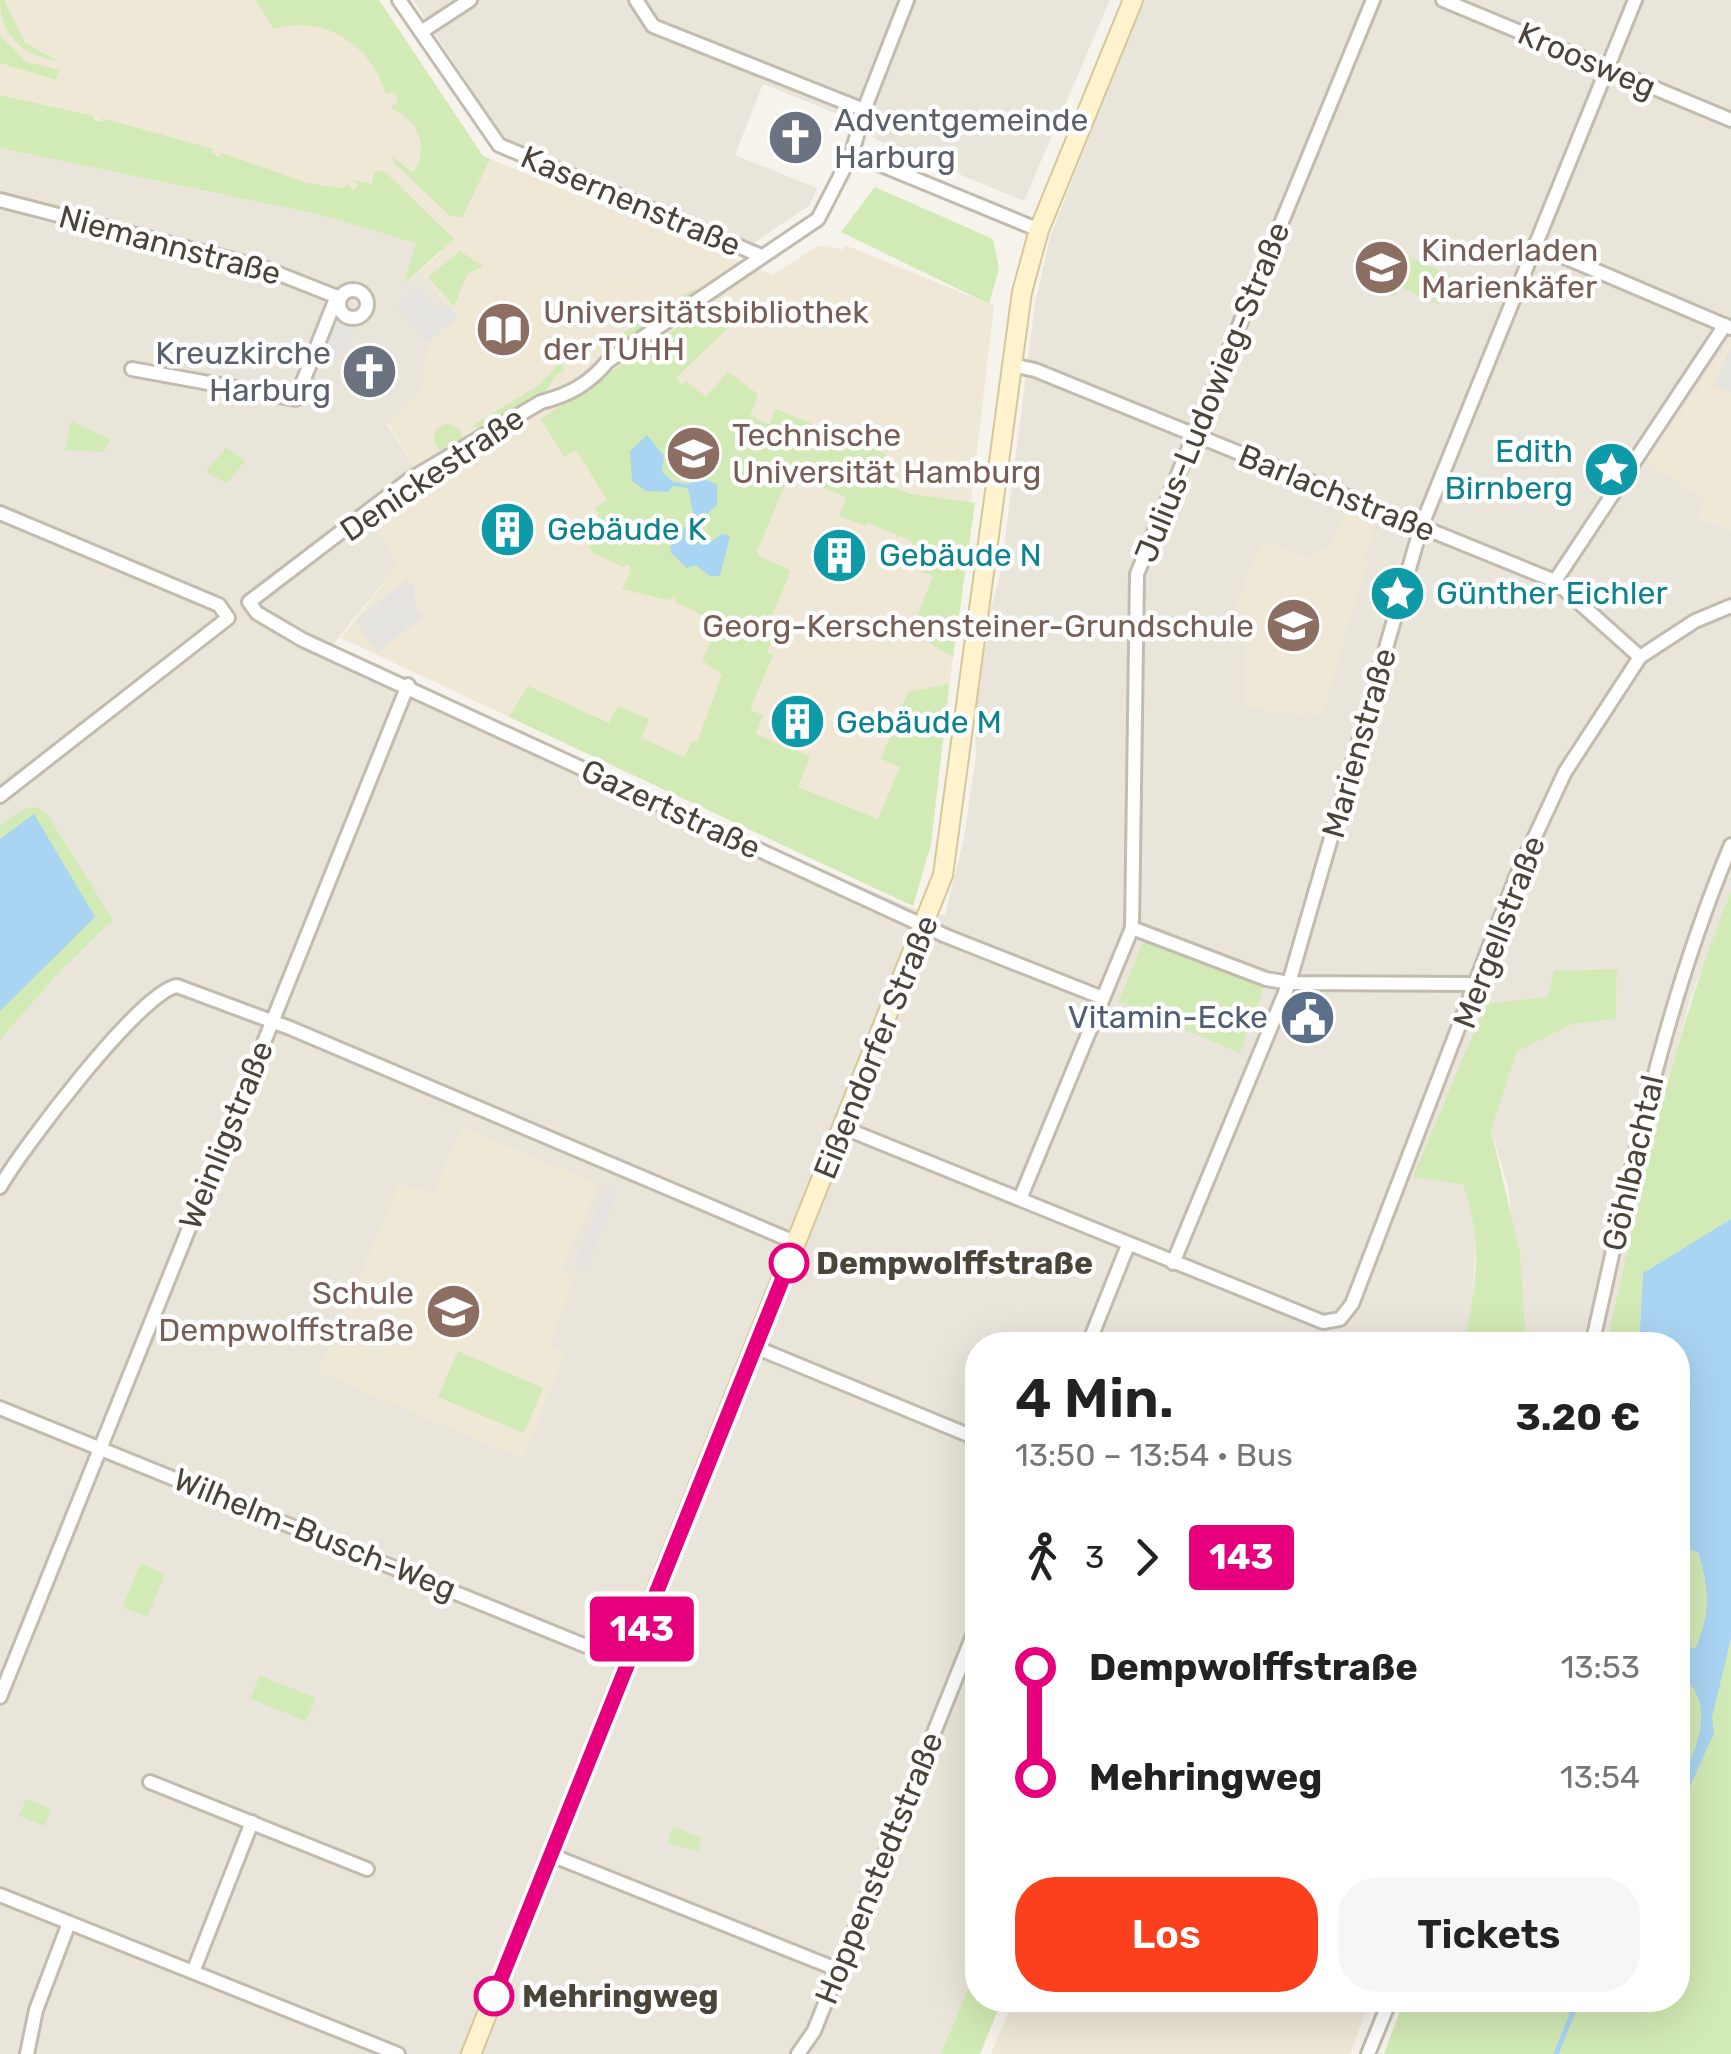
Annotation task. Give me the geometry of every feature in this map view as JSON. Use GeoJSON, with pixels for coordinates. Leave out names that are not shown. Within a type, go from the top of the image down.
{"type":"FeatureCollection","features":[{"type":"Feature","properties":{"kind":"main road","name":"Eißendorfer Straße"},"geometry":{"type":"LineString","coordinates":[[471,2054],[926,923],[950,842],[1019,308],[1039,230],[1133,0]]}},
{"type":"Feature","properties":{"kind":"street","name":"Kasernenstraße"},"geometry":{"type":"LineString","coordinates":[[399,0],[499,146],[760,255]]}},
{"type":"Feature","properties":{"kind":"street"},"geometry":{"type":"LineString","coordinates":[[421,32],[470,0]]}},
{"type":"Feature","properties":{"kind":"street"},"geometry":{"type":"LineString","coordinates":[[636,0],[654,26],[864,110]]}},
{"type":"Feature","properties":{"kind":"street","name":"Denickestraße"},"geometry":{"type":"LineString","coordinates":[[249,602],[409,480],[540,402],[562,397],[593,379],[608,360],[700,302],[760,255],[779,249],[818,219],[852,153],[864,110],[907,0]]}},
{"type":"Feature","properties":{"kind":"street","name":"Julius-Ludowieg-Straße"},"geometry":{"type":"LineString","coordinates":[[1020,1199],[1132,928],[1137,574],[1373,0]]}},
{"type":"Feature","properties":{"kind":"street","name":"Kroosweg"},"geometry":{"type":"LineString","coordinates":[[1443,0],[1731,120]]}},
{"type":"Feature","properties":{"kind":"street","name":"Marienstraße"},"geometry":{"type":"LineString","coordinates":[[1173,1263],[1290,982],[1421,528],[1635,0]]}},
{"type":"Feature","properties":{"kind":"street"},"geometry":{"type":"LineString","coordinates":[[852,153],[1039,230]]}},
{"type":"Feature","properties":{"kind":"street","name":"Niemannstraße"},"geometry":{"type":"LineString","coordinates":[[0,200],[264,268],[338,297],[296,400],[132,369]]}},
{"type":"Feature","properties":{"kind":"street"},"geometry":{"type":"LineString","coordinates":[[1536,245],[1728,326],[1555,581]]}},
{"type":"Feature","properties":{"kind":"street","name":"Barlachstraße"},"geometry":{"type":"LineString","coordinates":[[1012,365],[1035,370],[1555,581],[1640,657]]}},
{"type":"Feature","properties":{"kind":"street"},"geometry":{"type":"LineString","coordinates":[[0,513],[219,605],[228,618],[0,796]]}},
{"type":"Feature","properties":{"kind":"street","name":"Gazertstraße"},"geometry":{"type":"LineString","coordinates":[[249,602],[257,612],[303,640],[926,923],[946,936],[1103,998]]}},
{"type":"Feature","properties":{"kind":"street","name":"Mergellstraße"},"geometry":{"type":"LineString","coordinates":[[1173,1263],[1324,1322],[1343,1316],[1360,1286],[1517,876],[1565,772],[1640,657],[1696,620],[1731,606]]}},
{"type":"Feature","properties":{"kind":"street","name":"Weinligstraße"},"geometry":{"type":"LineString","coordinates":[[0,1697],[408,685]]}},
{"type":"Feature","properties":{"kind":"street","name":"Göhlbachtal"},"geometry":{"type":"LineString","coordinates":[[1595,1332],[1648,1094],[1700,920],[1731,845]]}},
{"type":"Feature","properties":{"kind":"street"},"geometry":{"type":"LineString","coordinates":[[1132,928],[1266,978],[1290,982],[1478,984]]}},
{"type":"Feature","properties":{"kind":"street"},"geometry":{"type":"LineString","coordinates":[[0,1187],[64,1098],[167,988],[183,988],[797,1243]]}},
{"type":"Feature","properties":{"kind":"street"},"geometry":{"type":"LineString","coordinates":[[844,1128],[1173,1263]]}},
{"type":"Feature","properties":{"kind":"street"},"geometry":{"type":"LineString","coordinates":[[1093,1332],[1128,1244]]}},
{"type":"Feature","properties":{"kind":"street"},"geometry":{"type":"LineString","coordinates":[[755,1347],[965,1433]]}},
{"type":"Feature","properties":{"kind":"street","name":"Wilhelm-Busch-Weg"},"geometry":{"type":"LineString","coordinates":[[0,1408],[628,1663]]}},
{"type":"Feature","properties":{"kind":"street","name":"Hoppenstedtstraße"},"geometry":{"type":"LineString","coordinates":[[798,2054],[814,2031],[965,1655]]}},
{"type":"Feature","properties":{"kind":"street"},"geometry":{"type":"LineString","coordinates":[[150,1782],[367,1868]]}},
{"type":"Feature","properties":{"kind":"street"},"geometry":{"type":"LineString","coordinates":[[192,1972],[252,1822]]}},
{"type":"Feature","properties":{"kind":"street"},"geometry":{"type":"LineString","coordinates":[[551,1855],[839,1970]]}},
{"type":"Feature","properties":{"kind":"street"},"geometry":{"type":"LineString","coordinates":[[0,1895],[398,2054]]}},
{"type":"Feature","properties":{"kind":"street"},"geometry":{"type":"LineString","coordinates":[[27,2054],[36,2010],[69,1923]]}},
{"type":"Feature","properties":{"kind":"street"},"geometry":{"type":"LineString","coordinates":[[1368,2054],[1385,2012]]}},
{"type":"Feature","properties":{"kind":"shaded area","name":"Technische Universität Hamburg"},"geometry":{"type":"Polygon","coordinates":[[[0,0],[379,0],[483,156],[772,275],[816,247],[827,245],[842,250],[845,245],[994,306],[931,844],[913,906],[341,638],[398,565],[375,527],[424,482],[388,423],[422,389],[428,345],[456,319],[420,271],[442,251],[317,214],[0,148],[0,0]]]}},
{"type":"Feature","properties":{"kind":"shaded area"},"geometry":{"type":"Polygon","coordinates":[[[413,0],[1110,0],[1024,201],[877,140],[845,117],[763,84],[735,155],[817,188],[810,205],[752,244],[504,139],[413,0]]]}},
{"type":"Feature","properties":{"kind":"shaded area"},"geometry":{"type":"Polygon","coordinates":[[[1143,0],[1731,0],[1731,343],[1647,462],[1705,501],[1699,517],[1731,530],[1731,892],[1688,1006],[1609,1332],[1525,1332],[1508,1186],[1491,1130],[1517,1050],[1573,1024],[1616,1018],[1617,969],[1554,970],[1548,997],[1413,1176],[1464,1186],[1476,1220],[1473,1307],[1466,1332],[965,1332],[965,1996],[941,2054],[0,2054],[0,1040],[61,970],[112,920],[48,815],[30,807],[0,825],[0,148],[317,214],[417,243],[405,282],[420,271],[456,319],[428,345],[423,389],[387,424],[424,482],[376,527],[398,565],[329,649],[581,767],[912,908],[945,915],[964,838],[976,755],[973,676],[1001,571],[1035,304],[1050,237],[1143,0]]]}},
{"type":"Feature","properties":{"kind":"shaded area"},"geometry":{"type":"Polygon","coordinates":[[[418,288],[436,311],[447,304],[457,316],[426,341],[397,305],[418,288]]]}},
{"type":"Feature","properties":{"kind":"shaded area"},"geometry":{"type":"Polygon","coordinates":[[[334,321],[354,329],[344,354],[339,352],[335,361],[320,355],[334,321]]]}},
{"type":"Feature","properties":{"kind":"shaded area"},"geometry":{"type":"Polygon","coordinates":[[[1729,342],[1731,530],[1699,516],[1705,501],[1646,462],[1729,342]]]}},
{"type":"Feature","properties":{"kind":"shaded area"},"geometry":{"type":"Polygon","coordinates":[[[1731,351],[1731,392],[1714,385],[1731,351]]]}},
{"type":"Feature","properties":{"kind":"shaded area","name":"Georg-Kerschensteiner-Grundschule"},"geometry":{"type":"Polygon","coordinates":[[[1346,511],[1377,523],[1364,555],[1368,560],[1322,715],[1245,708],[1245,643],[1239,642],[1235,609],[1262,540],[1310,558],[1332,544],[1346,511]]]}},
{"type":"Feature","properties":{"kind":"shaded area"},"geometry":{"type":"Polygon","coordinates":[[[407,579],[415,588],[415,606],[423,616],[377,653],[355,621],[407,579]]]}},
{"type":"Feature","properties":{"kind":"shaded area","name":"Schule Dempwolffstraße"},"geometry":{"type":"Polygon","coordinates":[[[462,1127],[599,1184],[561,1271],[575,1276],[549,1346],[565,1354],[523,1459],[318,1372],[399,1184],[433,1193],[462,1127]]]}},
{"type":"Feature","properties":{"kind":"shaded area"},"geometry":{"type":"Polygon","coordinates":[[[606,1188],[617,1192],[586,1269],[575,1265],[606,1188]]]}},
{"type":"Feature","properties":{"kind":"shaded area"},"geometry":{"type":"Polygon","coordinates":[[[1009,2012],[1366,2012],[1350,2054],[991,2054],[1009,2012]]]}},
{"type":"Feature","properties":{"kind":"green space"},"geometry":{"type":"Polygon","coordinates":[[[0,0],[4,0],[25,43],[58,61],[34,54],[16,42],[4,24],[0,0]]]}},
{"type":"Feature","properties":{"kind":"green space"},"geometry":{"type":"Polygon","coordinates":[[[255,0],[379,0],[483,156],[490,159],[462,218],[449,215],[393,162],[393,157],[413,173],[421,154],[419,136],[409,120],[392,109],[393,104],[398,105],[395,92],[386,94],[358,48],[328,30],[310,25],[274,29],[255,0]]]}},
{"type":"Feature","properties":{"kind":"green space"},"geometry":{"type":"Polygon","coordinates":[[[0,36],[26,62],[59,70],[56,80],[0,63],[0,36]]]}},
{"type":"Feature","properties":{"kind":"green space"},"geometry":{"type":"Polygon","coordinates":[[[0,95],[213,149],[212,153],[219,157],[222,153],[307,183],[343,188],[347,184],[354,191],[358,185],[353,180],[372,184],[374,172],[383,170],[454,239],[404,284],[416,243],[317,214],[0,148],[0,95]]]}},
{"type":"Feature","properties":{"kind":"green space"},"geometry":{"type":"Polygon","coordinates":[[[875,187],[993,239],[999,269],[989,304],[841,232],[875,187]]]}},
{"type":"Feature","properties":{"kind":"green space"},"geometry":{"type":"Polygon","coordinates":[[[460,251],[483,266],[467,274],[454,306],[428,277],[460,251]]]}},
{"type":"Feature","properties":{"kind":"green space"},"geometry":{"type":"Polygon","coordinates":[[[1403,255],[1451,275],[1439,304],[1399,287],[1394,297],[1387,294],[1403,255]]]}},
{"type":"Feature","properties":{"kind":"green space"},"geometry":{"type":"Polygon","coordinates":[[[697,288],[696,295],[609,352],[605,350],[645,315],[697,288]]]}},
{"type":"Feature","properties":{"kind":"green space"},"geometry":{"type":"Polygon","coordinates":[[[717,301],[731,325],[676,378],[682,385],[687,381],[705,397],[728,372],[758,394],[750,416],[769,424],[776,409],[886,454],[877,480],[910,494],[975,503],[953,658],[911,631],[933,576],[916,569],[923,551],[920,544],[913,546],[910,540],[839,516],[846,497],[794,476],[787,479],[757,552],[760,557],[791,570],[771,619],[765,623],[775,632],[767,652],[773,655],[750,710],[763,715],[756,734],[810,756],[798,787],[878,819],[900,767],[881,759],[908,692],[949,684],[931,844],[913,906],[509,717],[528,686],[609,723],[618,706],[649,719],[641,738],[684,757],[692,741],[697,742],[722,675],[702,660],[719,623],[677,603],[674,597],[667,600],[622,589],[631,571],[628,564],[623,567],[593,553],[581,534],[600,518],[595,508],[607,500],[576,450],[564,457],[541,419],[717,301]]]}},
{"type":"Feature","properties":{"kind":"green space"},"geometry":{"type":"Polygon","coordinates":[[[561,361],[564,371],[556,375],[542,398],[484,431],[472,426],[539,385],[561,361]]]}},
{"type":"Feature","properties":{"kind":"green space"},"geometry":{"type":"Polygon","coordinates":[[[71,421],[110,439],[104,452],[65,450],[71,421]]]}},
{"type":"Feature","properties":{"kind":"green space"},"geometry":{"type":"Polygon","coordinates":[[[448,424],[458,428],[462,438],[458,448],[448,452],[438,448],[434,438],[438,428],[448,424]]]}},
{"type":"Feature","properties":{"kind":"green space"},"geometry":{"type":"Polygon","coordinates":[[[226,448],[245,461],[227,483],[206,472],[226,448]]]}},
{"type":"Feature","properties":{"kind":"green space"},"geometry":{"type":"Polygon","coordinates":[[[38,807],[48,815],[113,920],[61,970],[0,1040],[0,825],[23,809],[38,807]]]}},
{"type":"Feature","properties":{"kind":"green space"},"geometry":{"type":"Polygon","coordinates":[[[1731,892],[1731,1219],[1643,1273],[1640,1332],[1609,1332],[1675,1059],[1731,892]]]}},
{"type":"Feature","properties":{"kind":"green space"},"geometry":{"type":"Polygon","coordinates":[[[1145,937],[1265,984],[1240,1053],[1119,1002],[1145,937]]]}},
{"type":"Feature","properties":{"kind":"green space"},"geometry":{"type":"Polygon","coordinates":[[[1617,969],[1616,1019],[1573,1024],[1517,1051],[1491,1130],[1520,1252],[1525,1332],[1466,1332],[1476,1265],[1473,1224],[1463,1185],[1413,1177],[1486,1004],[1548,997],[1554,970],[1617,969]]]}},
{"type":"Feature","properties":{"kind":"green space"},"geometry":{"type":"Polygon","coordinates":[[[458,1351],[543,1388],[524,1433],[438,1397],[458,1351]]]}},
{"type":"Feature","properties":{"kind":"green space"},"geometry":{"type":"Polygon","coordinates":[[[1690,1550],[1698,1552],[1707,1601],[1695,1650],[1690,1647],[1690,1550]]]}},
{"type":"Feature","properties":{"kind":"green space"},"geometry":{"type":"Polygon","coordinates":[[[141,1563],[165,1574],[147,1617],[122,1607],[141,1563]]]}},
{"type":"Feature","properties":{"kind":"green space"},"geometry":{"type":"Polygon","coordinates":[[[1731,1639],[1731,2054],[1384,2054],[1400,2012],[1690,2012],[1690,1684],[1700,1694],[1717,1694],[1731,1639]]]}},
{"type":"Feature","properties":{"kind":"green space"},"geometry":{"type":"Polygon","coordinates":[[[260,1676],[316,1698],[306,1721],[250,1699],[260,1676]]]}},
{"type":"Feature","properties":{"kind":"green space"},"geometry":{"type":"Polygon","coordinates":[[[26,1799],[51,1809],[44,1826],[19,1816],[26,1799]]]}},
{"type":"Feature","properties":{"kind":"green space"},"geometry":{"type":"Polygon","coordinates":[[[673,1827],[702,1838],[698,1851],[667,1843],[673,1827]]]}},
{"type":"Feature","properties":{"kind":"green space"},"geometry":{"type":"Polygon","coordinates":[[[965,1996],[965,2012],[997,2012],[980,2054],[941,2054],[965,1996]]]}},
{"type":"Feature","properties":{"kind":"water"},"geometry":{"type":"Polygon","coordinates":[[[647,435],[664,456],[662,472],[673,482],[689,484],[698,477],[717,484],[717,505],[699,522],[700,539],[708,544],[722,534],[730,536],[720,576],[710,576],[695,565],[687,568],[671,553],[670,540],[694,518],[688,488],[673,486],[668,492],[646,491],[632,481],[630,451],[647,435]]]}},
{"type":"Feature","properties":{"kind":"water"},"geometry":{"type":"Polygon","coordinates":[[[34,814],[95,917],[0,1011],[0,839],[34,814]]]}},
{"type":"Feature","properties":{"kind":"water"},"geometry":{"type":"Polygon","coordinates":[[[1731,1219],[1731,1639],[1712,1717],[1714,1733],[1690,1786],[1690,1761],[1701,1723],[1700,1705],[1690,1685],[1690,1647],[1695,1649],[1704,1624],[1706,1589],[1698,1552],[1690,1550],[1690,1332],[1640,1332],[1643,1273],[1731,1219]]]}},
{"type":"Feature","properties":{"kind":"waterway"},"geometry":{"type":"LineString","coordinates":[[1556,2054],[1573,2012]]}},
{"type":"Feature","properties":{"kind":"bus line","name":"143"},"geometry":{"type":"LineString","coordinates":[[494,1996],[789,1263]]}},
{"type":"Feature","properties":{"kind":"place","name":"Adventgemeinde Harburg"},"geometry":{"type":"Point","coordinates":[795,138]}},
{"type":"Feature","properties":{"kind":"place","name":"Kinderladen Marienkäfer"},"geometry":{"type":"Point","coordinates":[1382,268]}},
{"type":"Feature","properties":{"kind":"place","name":"Universitätsbibliothek der TUHH"},"geometry":{"type":"Point","coordinates":[504,330]}},
{"type":"Feature","properties":{"kind":"place","name":"Kreuzkirche Harburg"},"geometry":{"type":"Point","coordinates":[370,371]}},
{"type":"Feature","properties":{"kind":"place","name":"Technische Universität Hamburg"},"geometry":{"type":"Point","coordinates":[693,453]}},
{"type":"Feature","properties":{"kind":"place","name":"Edith Birnberg"},"geometry":{"type":"Point","coordinates":[1612,469]}},
{"type":"Feature","properties":{"kind":"place","name":"Gebäude K"},"geometry":{"type":"Point","coordinates":[508,529]}},
{"type":"Feature","properties":{"kind":"place","name":"Gebäude N"},"geometry":{"type":"Point","coordinates":[840,555]}},
{"type":"Feature","properties":{"kind":"place","name":"Günther Eichler"},"geometry":{"type":"Point","coordinates":[1397,593]}},
{"type":"Feature","properties":{"kind":"place","name":"Georg-Kerschensteiner-Grundschule"},"geometry":{"type":"Point","coordinates":[1293,626]}},
{"type":"Feature","properties":{"kind":"place","name":"Gebäude M"},"geometry":{"type":"Point","coordinates":[797,722]}},
{"type":"Feature","properties":{"kind":"place","name":"Vitamin-Ecke"},"geometry":{"type":"Point","coordinates":[1307,1017]}},
{"type":"Feature","properties":{"kind":"place","name":"Dempwolffstraße"},"geometry":{"type":"Point","coordinates":[789,1263]}},
{"type":"Feature","properties":{"kind":"place","name":"Schule Dempwolffstraße"},"geometry":{"type":"Point","coordinates":[453,1311]}},
{"type":"Feature","properties":{"kind":"place","name":"Mehringweg"},"geometry":{"type":"Point","coordinates":[494,1996]}}]}
